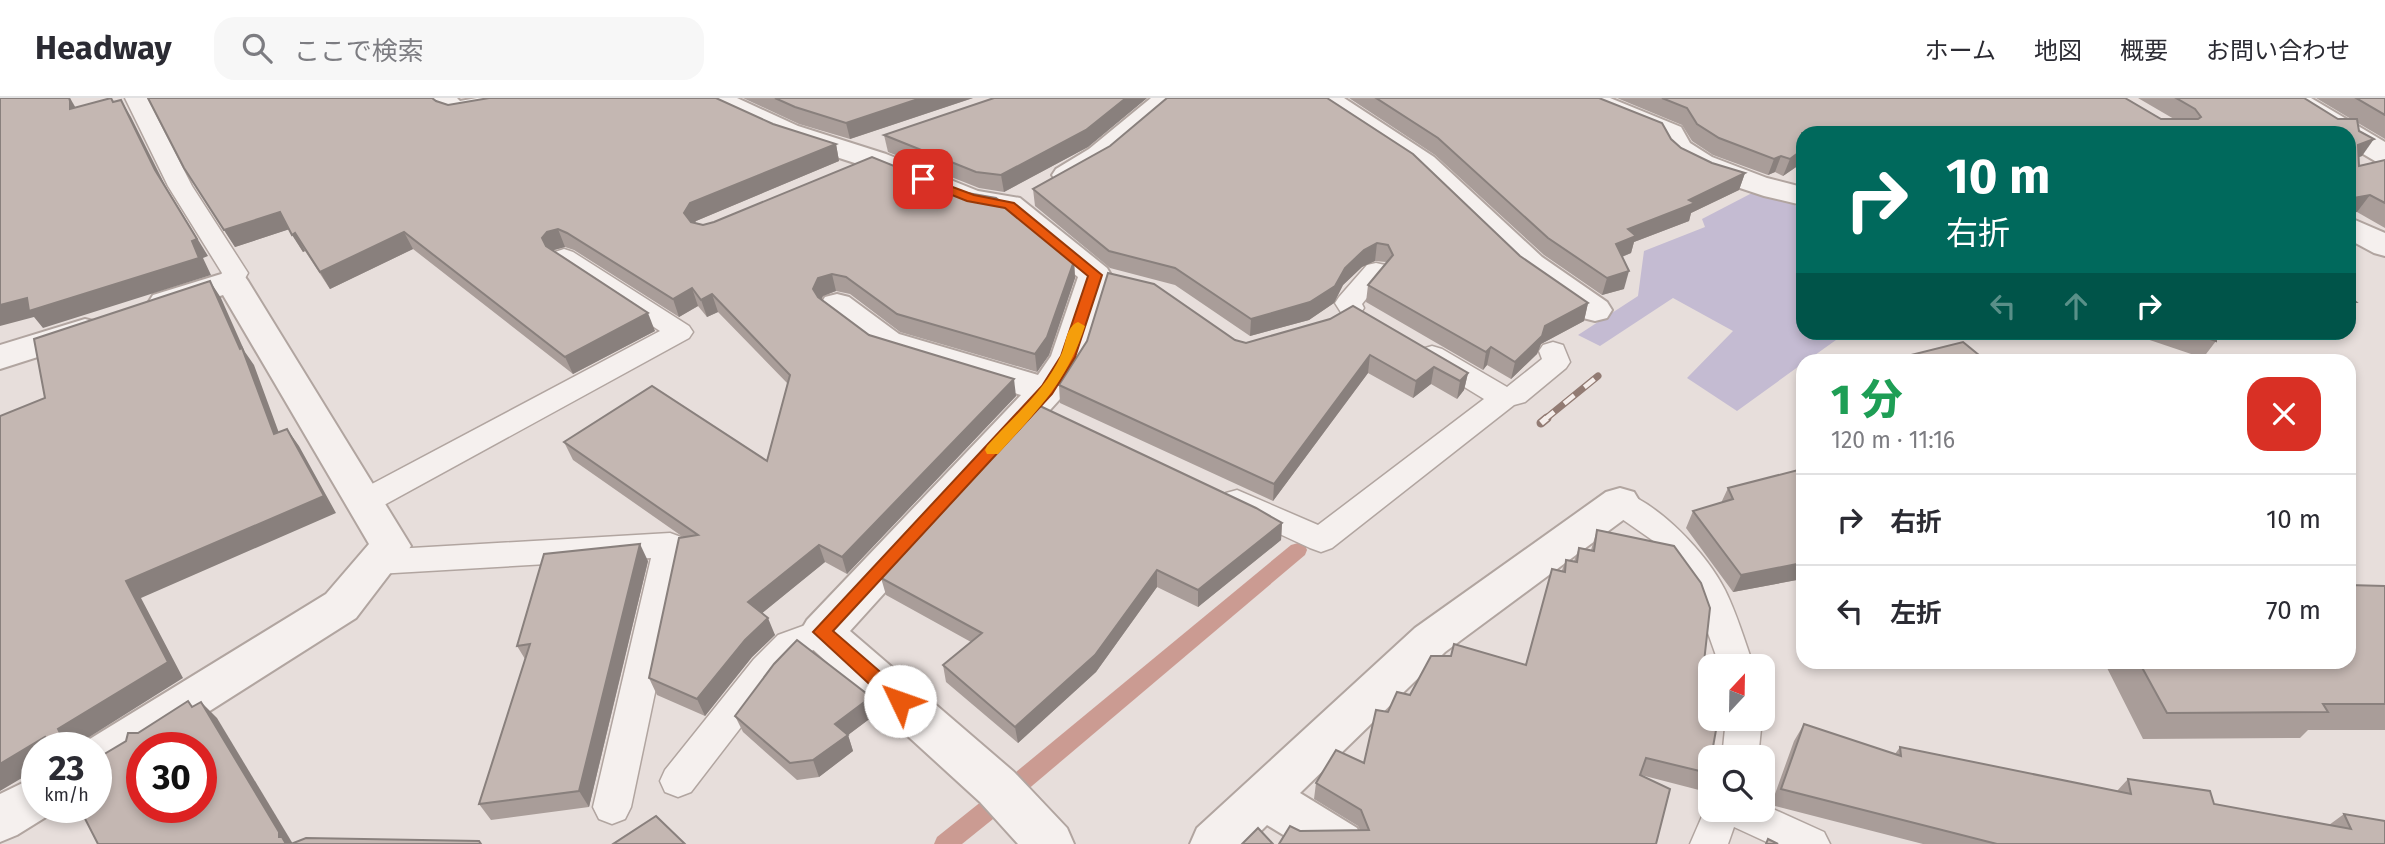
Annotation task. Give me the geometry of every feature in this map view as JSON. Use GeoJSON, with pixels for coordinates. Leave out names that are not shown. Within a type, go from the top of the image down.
{"type":"FeatureCollection","features":[{"type":"Feature","properties":{"kind":"street"},"geometry":{"type":"LineString","coordinates":[[439,98],[454,110],[530,98]]}},
{"type":"Feature","properties":{"kind":"street"},"geometry":{"type":"LineString","coordinates":[[714,98],[788,132],[971,198],[1029,195],[1099,155],[1168,98]]}},
{"type":"Feature","properties":{"kind":"street"},"geometry":{"type":"LineString","coordinates":[[1325,98],[1423,163],[1530,264],[1595,310]]}},
{"type":"Feature","properties":{"kind":"street"},"geometry":{"type":"LineString","coordinates":[[1586,98],[1671,132],[1679,149],[1712,167],[1752,184],[1796,195]]}},
{"type":"Feature","properties":{"kind":"street"},"geometry":{"type":"LineString","coordinates":[[2291,98],[2329,126]]}},
{"type":"Feature","properties":{"kind":"street"},"geometry":{"type":"LineString","coordinates":[[2356,146],[2377,162]]}},
{"type":"Feature","properties":{"kind":"street"},"geometry":{"type":"LineString","coordinates":[[1029,195],[1107,278],[1047,404],[822,632],[997,788],[1050,844]]}},
{"type":"Feature","properties":{"kind":"street"},"geometry":{"type":"LineString","coordinates":[[2356,230],[2385,246]]}},
{"type":"Feature","properties":{"kind":"street"},"geometry":{"type":"LineString","coordinates":[[0,357],[231,281],[391,546],[341,606],[112,749]]}},
{"type":"Feature","properties":{"kind":"street"},"geometry":{"type":"LineString","coordinates":[[837,305],[887,342],[1047,404]]}},
{"type":"Feature","properties":{"kind":"street"},"geometry":{"type":"LineString","coordinates":[[1214,844],[1430,640],[1620,502]]}},
{"type":"Feature","properties":{"kind":"street"},"geometry":{"type":"LineString","coordinates":[[1264,797],[1340,844]]}},
{"type":"Feature","properties":{"kind":"street"},"geometry":{"type":"LineString","coordinates":[[0,820],[21,807]]}},
{"type":"Feature","properties":{"kind":"lane"},"geometry":{"type":"LineString","coordinates":[[136,98],[180,186],[235,273],[231,281]]}},
{"type":"Feature","properties":{"kind":"lane"},"geometry":{"type":"LineString","coordinates":[[364,502],[680,332],[564,257]]}},
{"type":"Feature","properties":{"kind":"lane"},"geometry":{"type":"LineString","coordinates":[[1375,322],[1341,315],[1376,271]]}},
{"type":"Feature","properties":{"kind":"lane"},"geometry":{"type":"LineString","coordinates":[[1410,342],[1504,398]]}},
{"type":"Feature","properties":{"kind":"lane"},"geometry":{"type":"LineString","coordinates":[[1209,488],[1321,540],[1504,398],[1515,395],[1556,362],[1553,351]]}},
{"type":"Feature","properties":{"kind":"lane"},"geometry":{"type":"LineString","coordinates":[[1620,502],[1666,534],[1711,594],[1732,654]]}},
{"type":"Feature","properties":{"kind":"lane"},"geometry":{"type":"LineString","coordinates":[[377,562],[670,545],[612,807]]}},
{"type":"Feature","properties":{"kind":"lane"},"geometry":{"type":"LineString","coordinates":[[678,781],[766,669],[790,645],[822,632]]}},
{"type":"Feature","properties":{"kind":"lane"},"geometry":{"type":"LineString","coordinates":[[1709,844],[1717,822]]}},
{"type":"Feature","properties":{"kind":"lane"},"geometry":{"type":"LineString","coordinates":[[1763,822],[1811,844]]}},
{"type":"Feature","properties":{"kind":"shaded area"},"geometry":{"type":"Polygon","coordinates":[[[1752,193],[1794,204],[1796,340],[1836,340],[1816,354],[1796,354],[1796,368],[1737,411],[1687,378],[1733,331],[1673,298],[1600,346],[1578,335],[1638,296],[1644,251],[1705,227],[1702,219],[1752,193]]]}},
{"type":"Feature","properties":{"kind":"building"},"geometry":{"type":"Polygon","coordinates":[[[0,98],[69,98],[70,109],[111,98],[113,102],[121,100],[155,170],[197,239],[192,241],[199,258],[29,311],[27,298],[0,305],[0,98]]]}},
{"type":"Feature","properties":{"kind":"building"},"geometry":{"type":"Polygon","coordinates":[[[148,98],[432,98],[448,105],[489,98],[716,98],[773,124],[836,144],[690,203],[684,213],[691,222],[703,225],[714,222],[872,157],[956,191],[996,198],[1074,261],[1047,337],[1035,354],[897,314],[846,277],[832,274],[818,278],[813,289],[818,297],[869,335],[1014,379],[842,557],[819,545],[748,602],[768,618],[745,640],[697,699],[649,678],[679,538],[698,535],[564,442],[652,386],[767,461],[790,375],[712,294],[701,300],[692,288],[673,299],[558,229],[547,232],[542,238],[546,246],[648,313],[565,357],[404,232],[320,272],[295,233],[292,235],[280,212],[224,230],[184,168],[148,98]]]}},
{"type":"Feature","properties":{"kind":"building"},"geometry":{"type":"Polygon","coordinates":[[[775,98],[921,98],[846,123],[775,98]]]}},
{"type":"Feature","properties":{"kind":"building"},"geometry":{"type":"Polygon","coordinates":[[[994,98],[1126,98],[1086,130],[1001,175],[976,172],[884,135],[994,98]]]}},
{"type":"Feature","properties":{"kind":"building"},"geometry":{"type":"Polygon","coordinates":[[[1167,98],[1327,98],[1413,154],[1520,256],[1588,303],[1545,326],[1542,336],[1515,362],[1491,347],[1486,352],[1368,285],[1393,255],[1388,245],[1377,243],[1364,250],[1345,268],[1335,286],[1310,302],[1251,319],[1175,268],[1109,251],[1033,189],[1110,146],[1167,98]]]}},
{"type":"Feature","properties":{"kind":"building"},"geometry":{"type":"Polygon","coordinates":[[[1376,98],[1599,98],[1662,123],[1671,139],[1681,148],[1712,163],[1745,173],[1689,200],[1695,203],[1628,229],[1636,236],[1616,244],[1629,271],[1607,278],[1548,238],[1438,138],[1376,98]]]}},
{"type":"Feature","properties":{"kind":"building"},"geometry":{"type":"Polygon","coordinates":[[[1662,98],[2125,98],[2161,119],[2198,119],[2201,117],[2195,109],[2176,98],[2304,98],[2338,119],[2357,119],[2359,131],[2374,139],[2358,145],[2359,166],[2385,160],[2385,203],[2370,195],[2356,198],[2356,126],[1796,126],[1796,154],[1790,159],[1781,156],[1774,159],[1719,138],[1697,124],[1687,108],[1662,98]]]}},
{"type":"Feature","properties":{"kind":"building"},"geometry":{"type":"Polygon","coordinates":[[[2356,98],[2385,98],[2385,115],[2356,98]]]}},
{"type":"Feature","properties":{"kind":"building"},"geometry":{"type":"Polygon","coordinates":[[[1108,273],[1154,284],[1235,340],[1246,343],[1330,319],[1353,306],[1468,373],[1460,381],[1434,367],[1416,381],[1370,355],[1274,484],[1059,385],[1087,341],[1108,273]]]}},
{"type":"Feature","properties":{"kind":"building"},"geometry":{"type":"Polygon","coordinates":[[[210,281],[240,349],[242,348],[274,434],[287,429],[324,496],[126,581],[168,662],[58,729],[60,732],[21,732],[21,751],[0,764],[0,416],[45,398],[34,339],[210,281]]]}},
{"type":"Feature","properties":{"kind":"building"},"geometry":{"type":"Polygon","coordinates":[[[1963,342],[1978,354],[1915,354],[1963,342]]]}},
{"type":"Feature","properties":{"kind":"building"},"geometry":{"type":"Polygon","coordinates":[[[1040,406],[1256,508],[1282,523],[1198,590],[1157,570],[1095,655],[1015,727],[943,665],[982,633],[881,578],[1040,406]]]}},
{"type":"Feature","properties":{"kind":"building"},"geometry":{"type":"Polygon","coordinates":[[[1796,471],[1796,564],[1741,575],[1693,511],[1733,499],[1728,488],[1796,471]]]}},
{"type":"Feature","properties":{"kind":"building"},"geometry":{"type":"Polygon","coordinates":[[[1597,530],[1674,546],[1701,583],[1710,608],[1705,654],[1698,654],[1698,732],[1716,732],[1713,745],[1698,745],[1698,771],[1646,758],[1640,775],[1670,789],[1656,844],[1279,844],[1290,826],[1300,831],[1369,830],[1361,810],[1316,783],[1336,750],[1364,763],[1376,710],[1388,712],[1397,692],[1410,695],[1431,656],[1451,656],[1454,644],[1526,665],[1552,569],[1565,572],[1566,560],[1577,562],[1579,548],[1594,551],[1597,530]]]}},
{"type":"Feature","properties":{"kind":"building"},"geometry":{"type":"Polygon","coordinates":[[[640,544],[579,791],[479,804],[530,644],[517,646],[544,554],[640,544]]]}},
{"type":"Feature","properties":{"kind":"building"},"geometry":{"type":"Polygon","coordinates":[[[2356,585],[2385,586],[2385,704],[2323,704],[2328,712],[2167,713],[2143,669],[2356,669],[2356,585]]]}},
{"type":"Feature","properties":{"kind":"building"},"geometry":{"type":"Polygon","coordinates":[[[797,640],[871,697],[835,724],[848,735],[813,760],[790,763],[735,716],[774,664],[797,640]]]}},
{"type":"Feature","properties":{"kind":"building"},"geometry":{"type":"Polygon","coordinates":[[[188,701],[192,707],[201,702],[279,832],[279,837],[282,837],[286,844],[98,844],[87,823],[112,823],[112,749],[126,741],[126,823],[217,823],[217,732],[140,732],[188,701]]]}},
{"type":"Feature","properties":{"kind":"building"},"geometry":{"type":"Polygon","coordinates":[[[1804,724],[1901,756],[1900,747],[2131,794],[2128,779],[2210,791],[2214,804],[2351,829],[2344,814],[2385,821],[2385,844],[1997,844],[1781,789],[1804,724]]]}},
{"type":"Feature","properties":{"kind":"building"},"geometry":{"type":"Polygon","coordinates":[[[656,816],[685,844],[613,844],[656,816]]]}},
{"type":"Feature","properties":{"kind":"building"},"geometry":{"type":"Polygon","coordinates":[[[1258,828],[1273,844],[1242,844],[1258,828]]]}},
{"type":"Feature","properties":{"kind":"building"},"geometry":{"type":"Polygon","coordinates":[[[306,838],[479,841],[481,844],[291,844],[306,838]]]}},
{"type":"Feature","properties":{"kind":"waterway"},"geometry":{"type":"LineString","coordinates":[[1018,784],[1298,550]]}},
{"type":"Feature","properties":{"kind":"waterway"},"geometry":{"type":"LineString","coordinates":[[945,844],[990,808]]}},
{"type":"Feature","properties":{"kind":"railway"},"geometry":{"type":"LineString","coordinates":[[1544,420],[1598,376]]}},
{"type":"Feature","properties":{"kind":"railway"},"geometry":{"type":"LineString","coordinates":[[1541,423],[1547,418]]}},
{"type":"Feature","properties":{"kind":"slow traffic"},"geometry":{"type":"LineString","coordinates":[[993,450],[1047,390],[1068,357],[1078,326]]}},
{"type":"Feature","properties":{"kind":"route"},"geometry":{"type":"LineString","coordinates":[[900,701],[822,632],[1047,390],[1068,357],[1095,275],[1009,205],[971,198],[923,179]]}}]}
